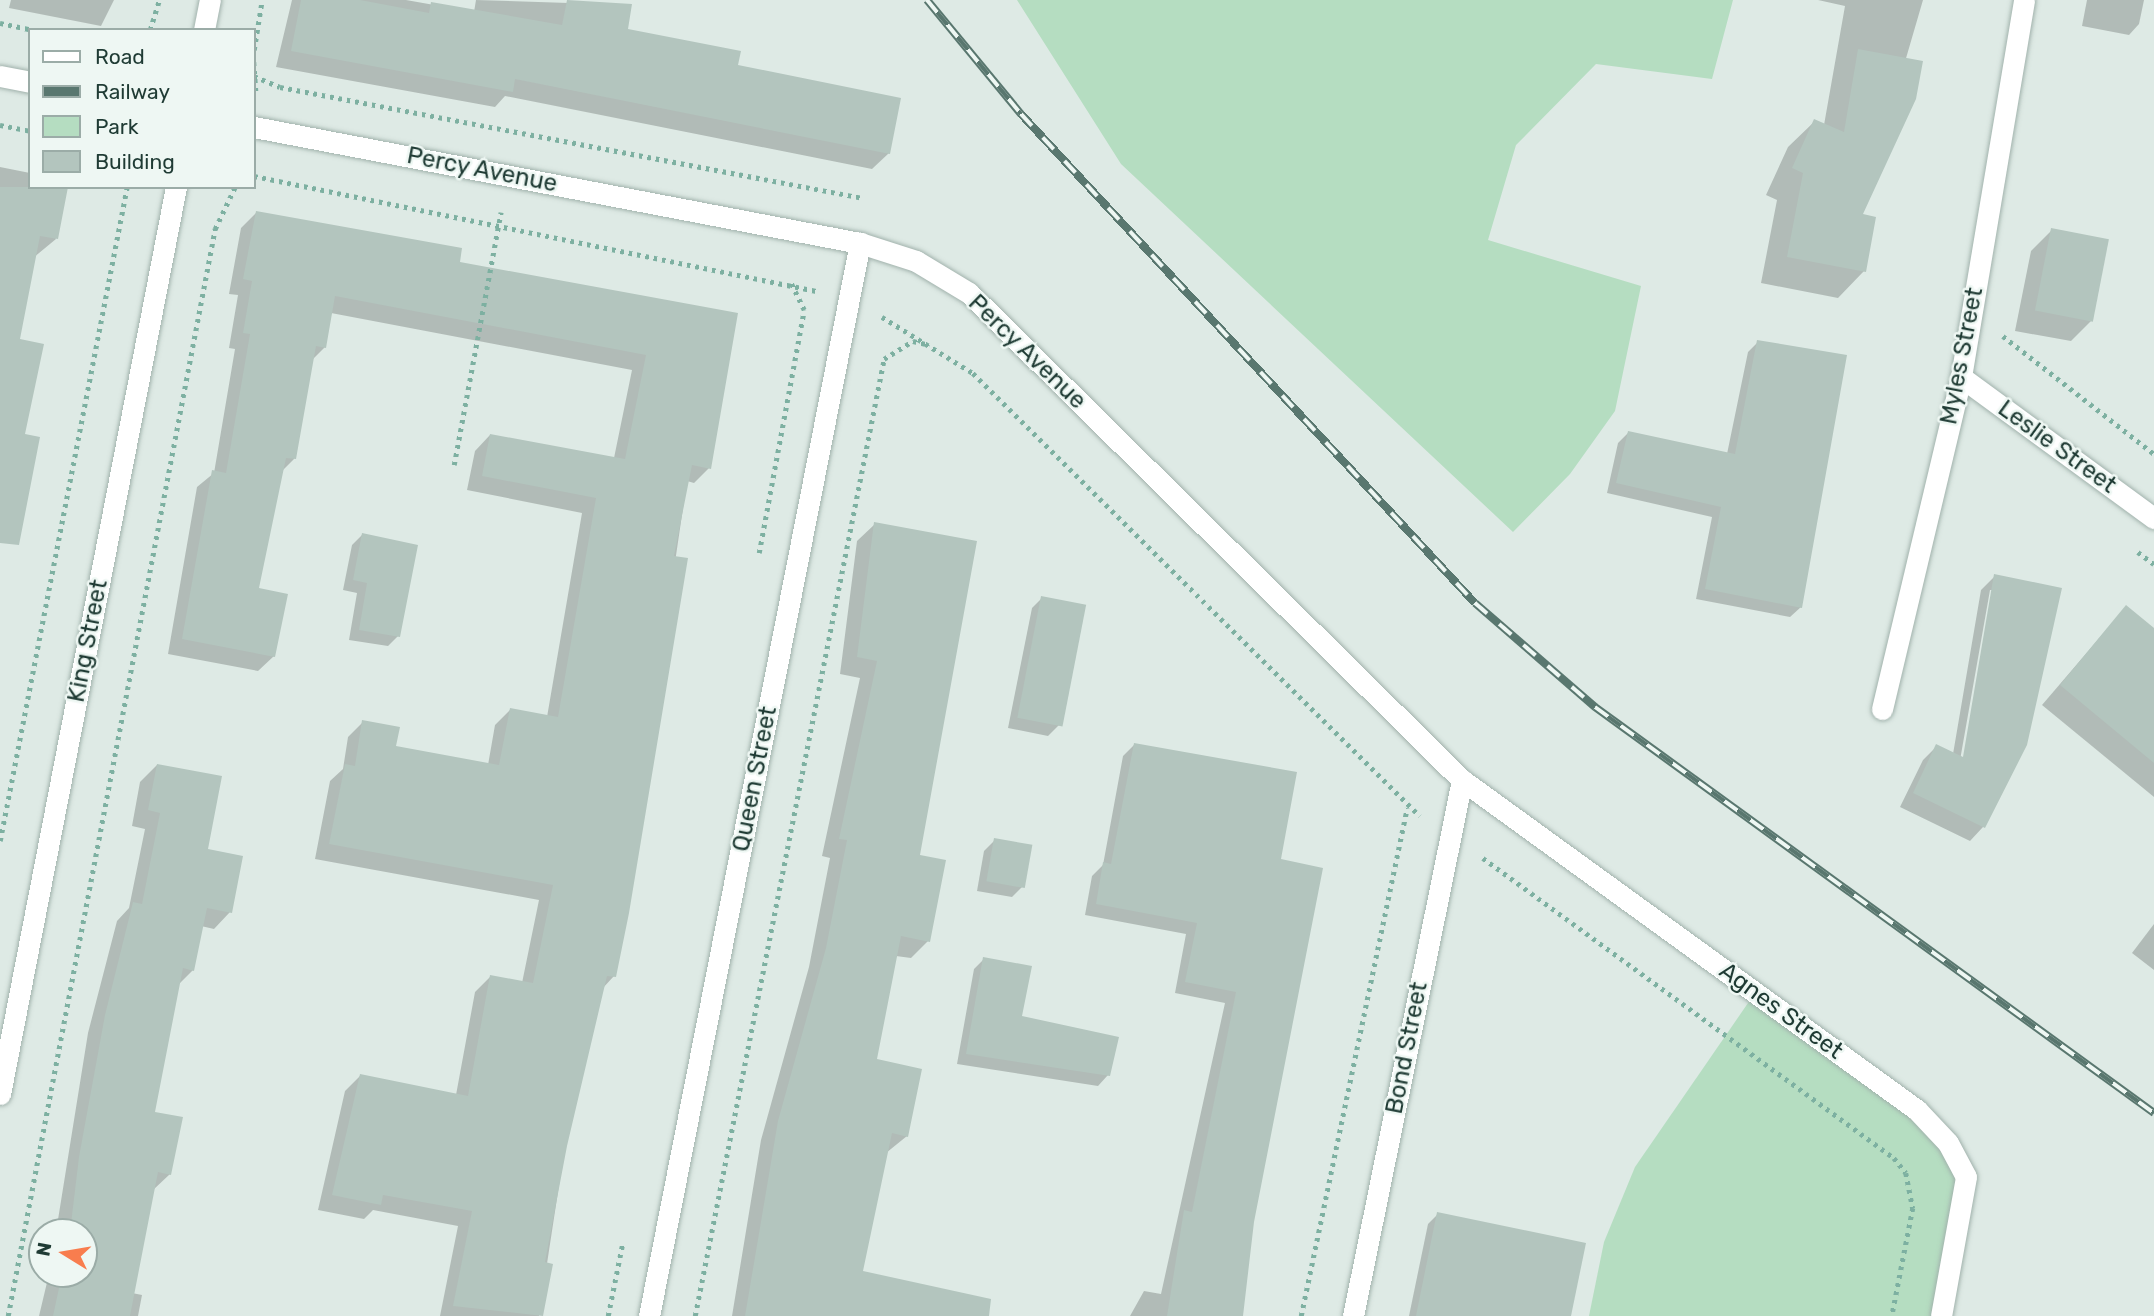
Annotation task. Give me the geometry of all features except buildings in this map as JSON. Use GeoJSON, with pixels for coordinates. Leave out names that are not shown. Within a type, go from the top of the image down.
{"type":"FeatureCollection","features":[{"type":"Feature","properties":{"kind":"street"},"geometry":{"type":"LineString","coordinates":[[204,28],[210,0]]}},
{"type":"Feature","properties":{"kind":"street","name":"Myles Street"},"geometry":{"type":"LineString","coordinates":[[1882,709],[1961,377],[2024,0]]}},
{"type":"Feature","properties":{"kind":"street"},"geometry":{"type":"LineString","coordinates":[[0,76],[28,82]]}},
{"type":"Feature","properties":{"kind":"street","name":"Percy Avenue"},"geometry":{"type":"LineString","coordinates":[[256,127],[860,243],[916,261],[969,293],[1462,780]]}},
{"type":"Feature","properties":{"kind":"street","name":"King Street"},"geometry":{"type":"LineString","coordinates":[[0,1094],[176,189]]}},
{"type":"Feature","properties":{"kind":"street","name":"Queen Street"},"geometry":{"type":"LineString","coordinates":[[649,1316],[860,243]]}},
{"type":"Feature","properties":{"kind":"street","name":"Leslie Street"},"geometry":{"type":"LineString","coordinates":[[1961,377],[2154,518]]}},
{"type":"Feature","properties":{"kind":"street","name":"Bond Street"},"geometry":{"type":"LineString","coordinates":[[1353,1316],[1462,780]]}},
{"type":"Feature","properties":{"kind":"street","name":"Agnes Street"},"geometry":{"type":"LineString","coordinates":[[1462,780],[1917,1110],[1948,1143],[1966,1177],[1941,1316]]}},
{"type":"Feature","properties":{"kind":"path"},"geometry":{"type":"LineString","coordinates":[[151,28],[159,0]]}},
{"type":"Feature","properties":{"kind":"path"},"geometry":{"type":"LineString","coordinates":[[256,38],[262,0]]}},
{"type":"Feature","properties":{"kind":"path"},"geometry":{"type":"LineString","coordinates":[[0,23],[28,29]]}},
{"type":"Feature","properties":{"kind":"path"},"geometry":{"type":"LineString","coordinates":[[256,76],[280,87],[863,198]]}},
{"type":"Feature","properties":{"kind":"path"},"geometry":{"type":"LineString","coordinates":[[0,125],[28,131]]}},
{"type":"Feature","properties":{"kind":"path"},"geometry":{"type":"LineString","coordinates":[[454,465],[508,175]]}},
{"type":"Feature","properties":{"kind":"path"},"geometry":{"type":"LineString","coordinates":[[256,176],[789,281],[848,303],[937,346],[973,373],[1407,808],[1451,835],[1894,1158],[1906,1173],[1913,1208],[1892,1316]]}},
{"type":"Feature","properties":{"kind":"path"},"geometry":{"type":"LineString","coordinates":[[0,841],[127,189]]}},
{"type":"Feature","properties":{"kind":"path"},"geometry":{"type":"LineString","coordinates":[[8,1316],[215,229],[234,189]]}},
{"type":"Feature","properties":{"kind":"path"},"geometry":{"type":"LineString","coordinates":[[1972,312],[2154,454]]}},
{"type":"Feature","properties":{"kind":"path"},"geometry":{"type":"LineString","coordinates":[[695,1316],[884,359],[913,341],[937,346]]}},
{"type":"Feature","properties":{"kind":"path"},"geometry":{"type":"LineString","coordinates":[[1301,1316],[1407,808]]}},
{"type":"Feature","properties":{"kind":"green space"},"geometry":{"type":"Polygon","coordinates":[[[1017,0],[1733,0],[1712,79],[1596,64],[1516,145],[1488,240],[1641,286],[1615,411],[1570,474],[1513,532],[1121,164],[1017,0]]]}},
{"type":"Feature","properties":{"kind":"green space"},"geometry":{"type":"Polygon","coordinates":[[[1757,990],[1924,1110],[1971,1178],[1945,1316],[1589,1316],[1604,1242],[1635,1167],[1757,990]]]}},
{"type":"Feature","properties":{"kind":"railway"},"geometry":{"type":"LineString","coordinates":[[927,0],[1021,114],[1475,603],[1595,707],[2154,1113]]}}]}
